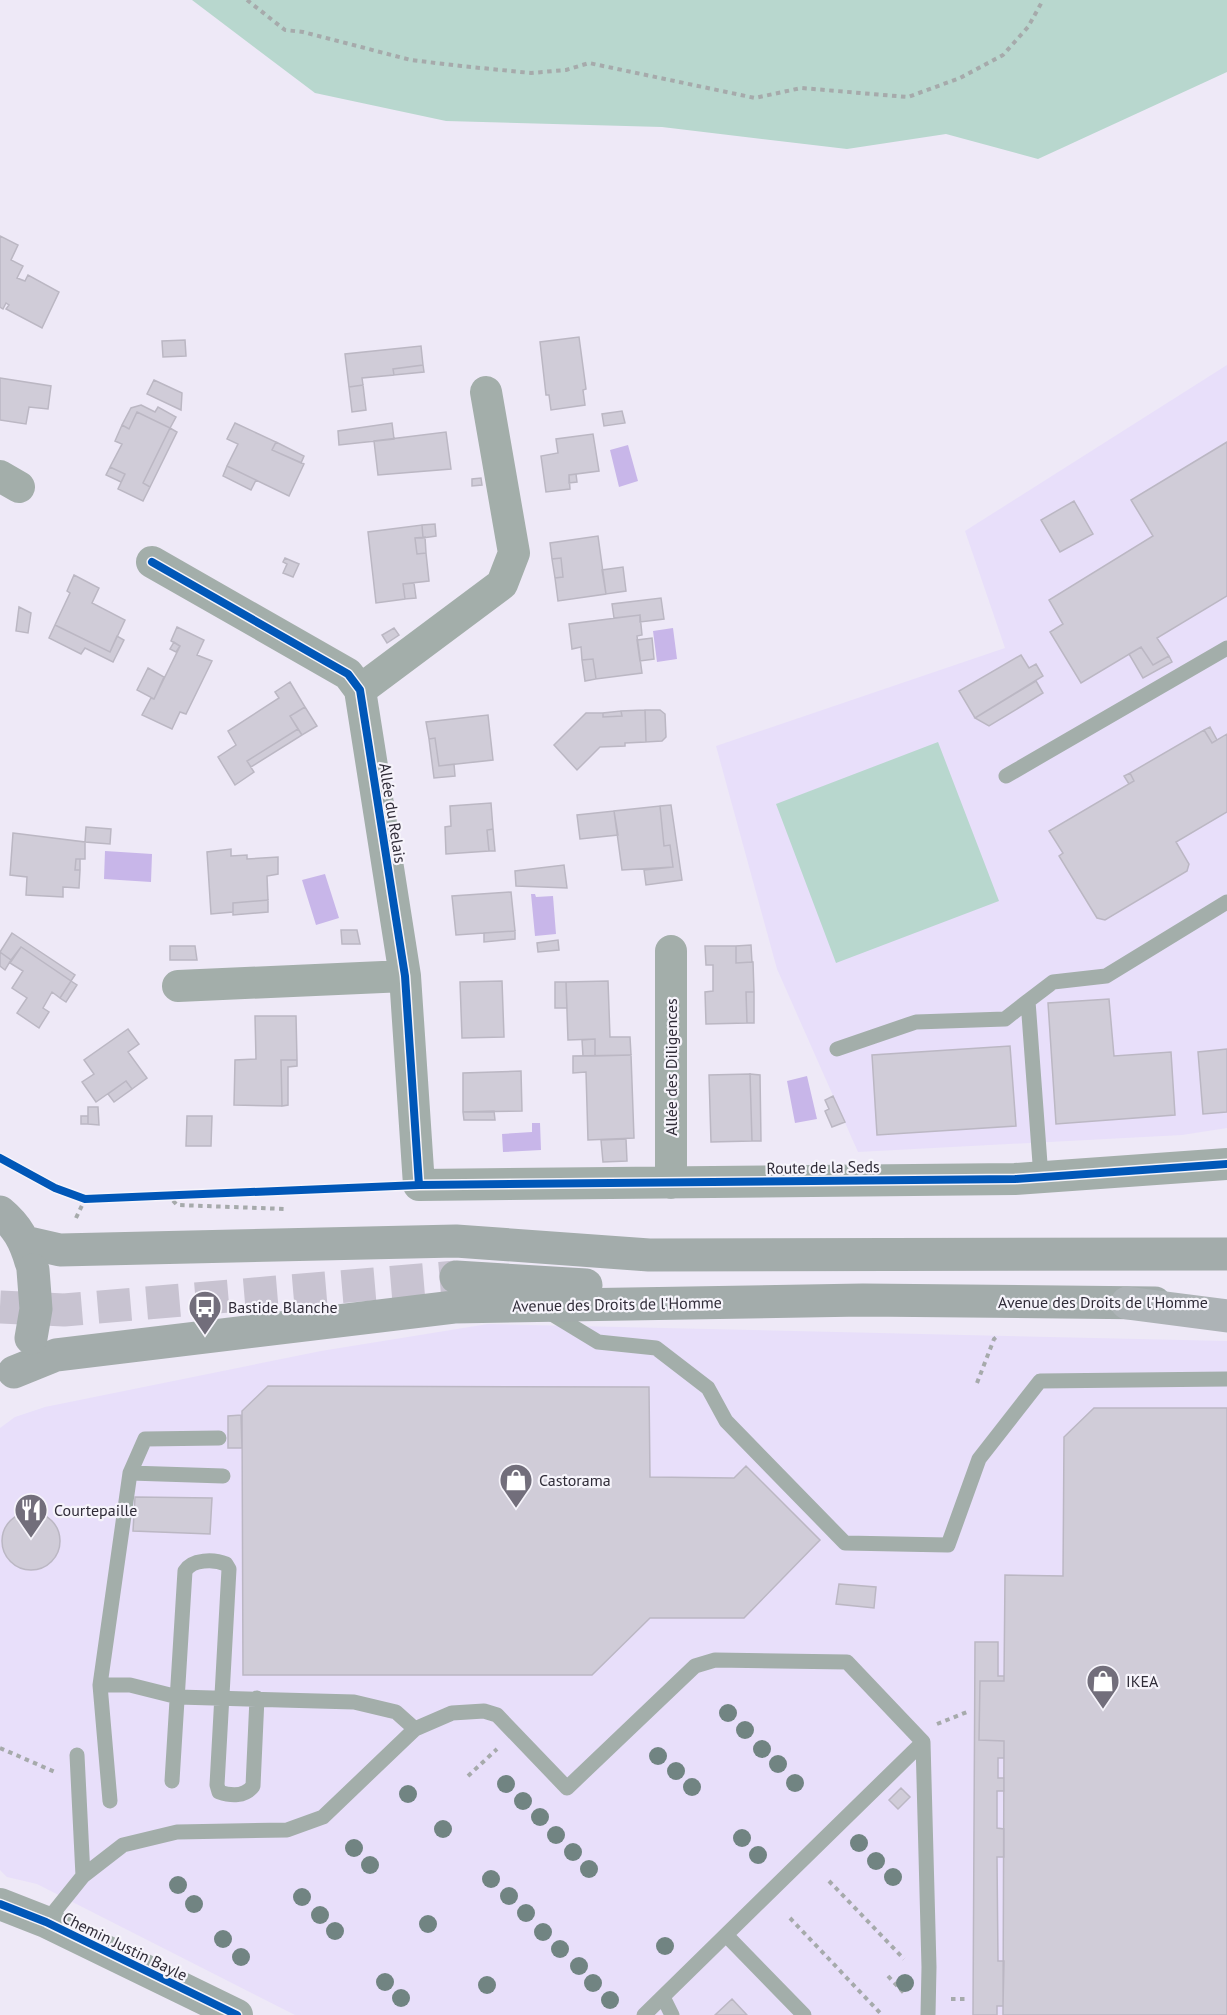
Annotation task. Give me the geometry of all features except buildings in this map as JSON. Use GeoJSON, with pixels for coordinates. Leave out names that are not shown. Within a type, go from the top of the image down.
{"type":"FeatureCollection","features":[{"type":"Feature","properties":{"kind":"highway"},"geometry":{"type":"LineString","coordinates":[[1127,1303],[1227,1316]]}},
{"type":"Feature","properties":{"kind":"main road"},"geometry":{"type":"LineString","coordinates":[[0,1212],[13,1223],[29,1256],[36,1309],[31,1338],[7,1380]]}},
{"type":"Feature","properties":{"kind":"main road"},"geometry":{"type":"LineString","coordinates":[[29,1256],[60,1250],[456,1241],[649,1255],[1226,1253]]}},
{"type":"Feature","properties":{"kind":"main road"},"geometry":{"type":"LineString","coordinates":[[862,1255],[456,1277],[863,1300]]}},
{"type":"Feature","properties":{"kind":"main road","name":"Avenue des Droits de l'Homme"},"geometry":{"type":"LineString","coordinates":[[7,1380],[56,1354],[454,1307],[863,1300],[1227,1302]]}},
{"type":"Feature","properties":{"kind":"street"},"geometry":{"type":"LineString","coordinates":[[152,562],[348,674],[360,690],[502,584],[514,553],[486,392]]}},
{"type":"Feature","properties":{"kind":"street","name":"Allée du Relais"},"geometry":{"type":"LineString","coordinates":[[360,690],[405,976],[420,1185]]}},
{"type":"Feature","properties":{"kind":"street","name":"Allée des Diligences"},"geometry":{"type":"LineString","coordinates":[[671,951],[671,1183]]}},
{"type":"Feature","properties":{"kind":"street"},"geometry":{"type":"LineString","coordinates":[[178,986],[405,976]]}},
{"type":"Feature","properties":{"kind":"street","name":"Route de la Seds"},"geometry":{"type":"LineString","coordinates":[[420,1185],[1041,1177],[1227,1164]]}},
{"type":"Feature","properties":{"kind":"street","name":"Chemin Justin Bayle"},"geometry":{"type":"LineString","coordinates":[[0,1904],[46,1922],[237,2015]]}},
{"type":"Feature","properties":{"kind":"lane"},"geometry":{"type":"LineString","coordinates":[[1006,776],[1227,648]]}},
{"type":"Feature","properties":{"kind":"lane"},"geometry":{"type":"LineString","coordinates":[[837,1049],[916,1022],[1005,1019],[1053,982],[1106,976],[1227,902]]}},
{"type":"Feature","properties":{"kind":"lane"},"geometry":{"type":"LineString","coordinates":[[1028,1001],[1041,1177]]}},
{"type":"Feature","properties":{"kind":"lane"},"geometry":{"type":"LineString","coordinates":[[537,1305],[598,1342],[656,1348],[700,1381],[708,1388],[726,1421],[845,1543],[948,1545],[979,1459],[1040,1381],[1227,1379]]}},
{"type":"Feature","properties":{"kind":"lane"},"geometry":{"type":"LineString","coordinates":[[110,1801],[100,1685],[130,1473],[145,1439],[219,1438]]}},
{"type":"Feature","properties":{"kind":"lane"},"geometry":{"type":"LineString","coordinates":[[130,1473],[224,1476]]}},
{"type":"Feature","properties":{"kind":"lane"},"geometry":{"type":"LineString","coordinates":[[172,1781],[185,1571],[188,1565],[194,1562],[221,1562],[229,1569],[217,1785],[219,1792],[242,1795],[249,1792],[253,1786],[257,1698]]}},
{"type":"Feature","properties":{"kind":"lane"},"geometry":{"type":"LineString","coordinates":[[46,1922],[82,1876],[123,1845],[177,1832],[287,1830],[323,1816],[415,1729],[452,1713],[484,1711],[497,1715],[567,1788],[696,1665],[715,1660],[847,1662],[922,1742],[929,1967],[928,2015]]}},
{"type":"Feature","properties":{"kind":"lane"},"geometry":{"type":"LineString","coordinates":[[100,1685],[130,1685],[178,1697],[354,1702],[396,1712],[415,1729]]}},
{"type":"Feature","properties":{"kind":"lane"},"geometry":{"type":"LineString","coordinates":[[644,2015],[922,1742]]}},
{"type":"Feature","properties":{"kind":"lane"},"geometry":{"type":"LineString","coordinates":[[77,1755],[82,1876]]}},
{"type":"Feature","properties":{"kind":"lane"},"geometry":{"type":"LineString","coordinates":[[726,1935],[804,2015]]}},
{"type":"Feature","properties":{"kind":"lane"},"geometry":{"type":"LineString","coordinates":[[663,1996],[672,2015]]}},
{"type":"Feature","properties":{"kind":"path"},"geometry":{"type":"LineString","coordinates":[[247,0],[285,30],[303,32],[411,60],[531,72],[566,70],[589,63],[755,98],[801,88],[908,97],[960,78],[1003,55],[1028,27],[1042,0]]}},
{"type":"Feature","properties":{"kind":"path"},"geometry":{"type":"LineString","coordinates":[[977,1383],[994,1340],[1003,1332]]}},
{"type":"Feature","properties":{"kind":"path"},"geometry":{"type":"LineString","coordinates":[[0,1748],[78,1781]]}},
{"type":"Feature","properties":{"kind":"path"},"geometry":{"type":"LineString","coordinates":[[829,1881],[911,1966]]}},
{"type":"Feature","properties":{"kind":"path"},"geometry":{"type":"LineString","coordinates":[[790,1918],[882,2015]]}},
{"type":"Feature","properties":{"kind":"shaded area"},"geometry":{"type":"Polygon","coordinates":[[[1227,365],[1227,1128],[1182,1135],[858,1152],[777,969],[716,746],[1005,648],[965,531],[1227,365]]]}},
{"type":"Feature","properties":{"kind":"shaded area"},"geometry":{"type":"Polygon","coordinates":[[[628,445],[638,481],[619,487],[610,450],[628,445]]]}},
{"type":"Feature","properties":{"kind":"shaded area"},"geometry":{"type":"Polygon","coordinates":[[[673,628],[677,659],[657,662],[653,631],[673,628]]]}},
{"type":"Feature","properties":{"kind":"shaded area"},"geometry":{"type":"Polygon","coordinates":[[[105,851],[152,854],[151,882],[104,879],[105,851]]]}},
{"type":"Feature","properties":{"kind":"shaded area"},"geometry":{"type":"Polygon","coordinates":[[[325,874],[339,918],[316,925],[302,880],[325,874]]]}},
{"type":"Feature","properties":{"kind":"shaded area"},"geometry":{"type":"Polygon","coordinates":[[[531,894],[535,894],[536,897],[553,896],[556,934],[535,936],[531,894]]]}},
{"type":"Feature","properties":{"kind":"shaded area"},"geometry":{"type":"Polygon","coordinates":[[[807,1076],[817,1119],[795,1123],[787,1081],[807,1076]]]}},
{"type":"Feature","properties":{"kind":"shaded area"},"geometry":{"type":"Polygon","coordinates":[[[532,1123],[540,1123],[541,1150],[503,1152],[502,1134],[532,1132],[532,1123]]]}},
{"type":"Feature","properties":{"kind":"shaded area"},"geometry":{"type":"Polygon","coordinates":[[[488,1324],[1227,1341],[1227,2015],[295,2015],[37,1884],[7,1877],[0,1870],[0,1428],[15,1417],[45,1407],[321,1351],[488,1324]]]}},
{"type":"Feature","properties":{"kind":"green space"},"geometry":{"type":"Polygon","coordinates":[[[192,0],[1227,0],[1227,72],[1038,159],[946,134],[847,149],[662,127],[446,121],[315,93],[192,0]]]}},
{"type":"Feature","properties":{"kind":"green space"},"geometry":{"type":"Polygon","coordinates":[[[938,742],[999,901],[836,963],[776,804],[938,742]]]}},
{"type":"Feature","properties":{"kind":"tunnel"},"geometry":{"type":"LineString","coordinates":[[0,1307],[64,1310],[456,1277]]}},
{"type":"Feature","properties":{"kind":"cycle path"},"geometry":{"type":"LineString","coordinates":[[152,562],[348,674],[360,690],[405,976],[419,1185]]}},
{"type":"Feature","properties":{"kind":"cycle path"},"geometry":{"type":"LineString","coordinates":[[0,1158],[55,1188],[85,1199],[419,1185],[1015,1179],[1227,1164]]}},
{"type":"Feature","properties":{"kind":"cycle path"},"geometry":{"type":"LineString","coordinates":[[0,1904],[46,1922],[237,2015]]}},
{"type":"Feature","properties":{"kind":"place","name":"Bastide Blanche"},"geometry":{"type":"Point","coordinates":[205,1336]}},
{"type":"Feature","properties":{"kind":"place","name":"Castorama"},"geometry":{"type":"Point","coordinates":[516,1509]}},
{"type":"Feature","properties":{"kind":"place","name":"Courtepaille"},"geometry":{"type":"Point","coordinates":[31,1539]}},
{"type":"Feature","properties":{"kind":"place","name":"IKEA"},"geometry":{"type":"Point","coordinates":[1103,1710]}}]}
